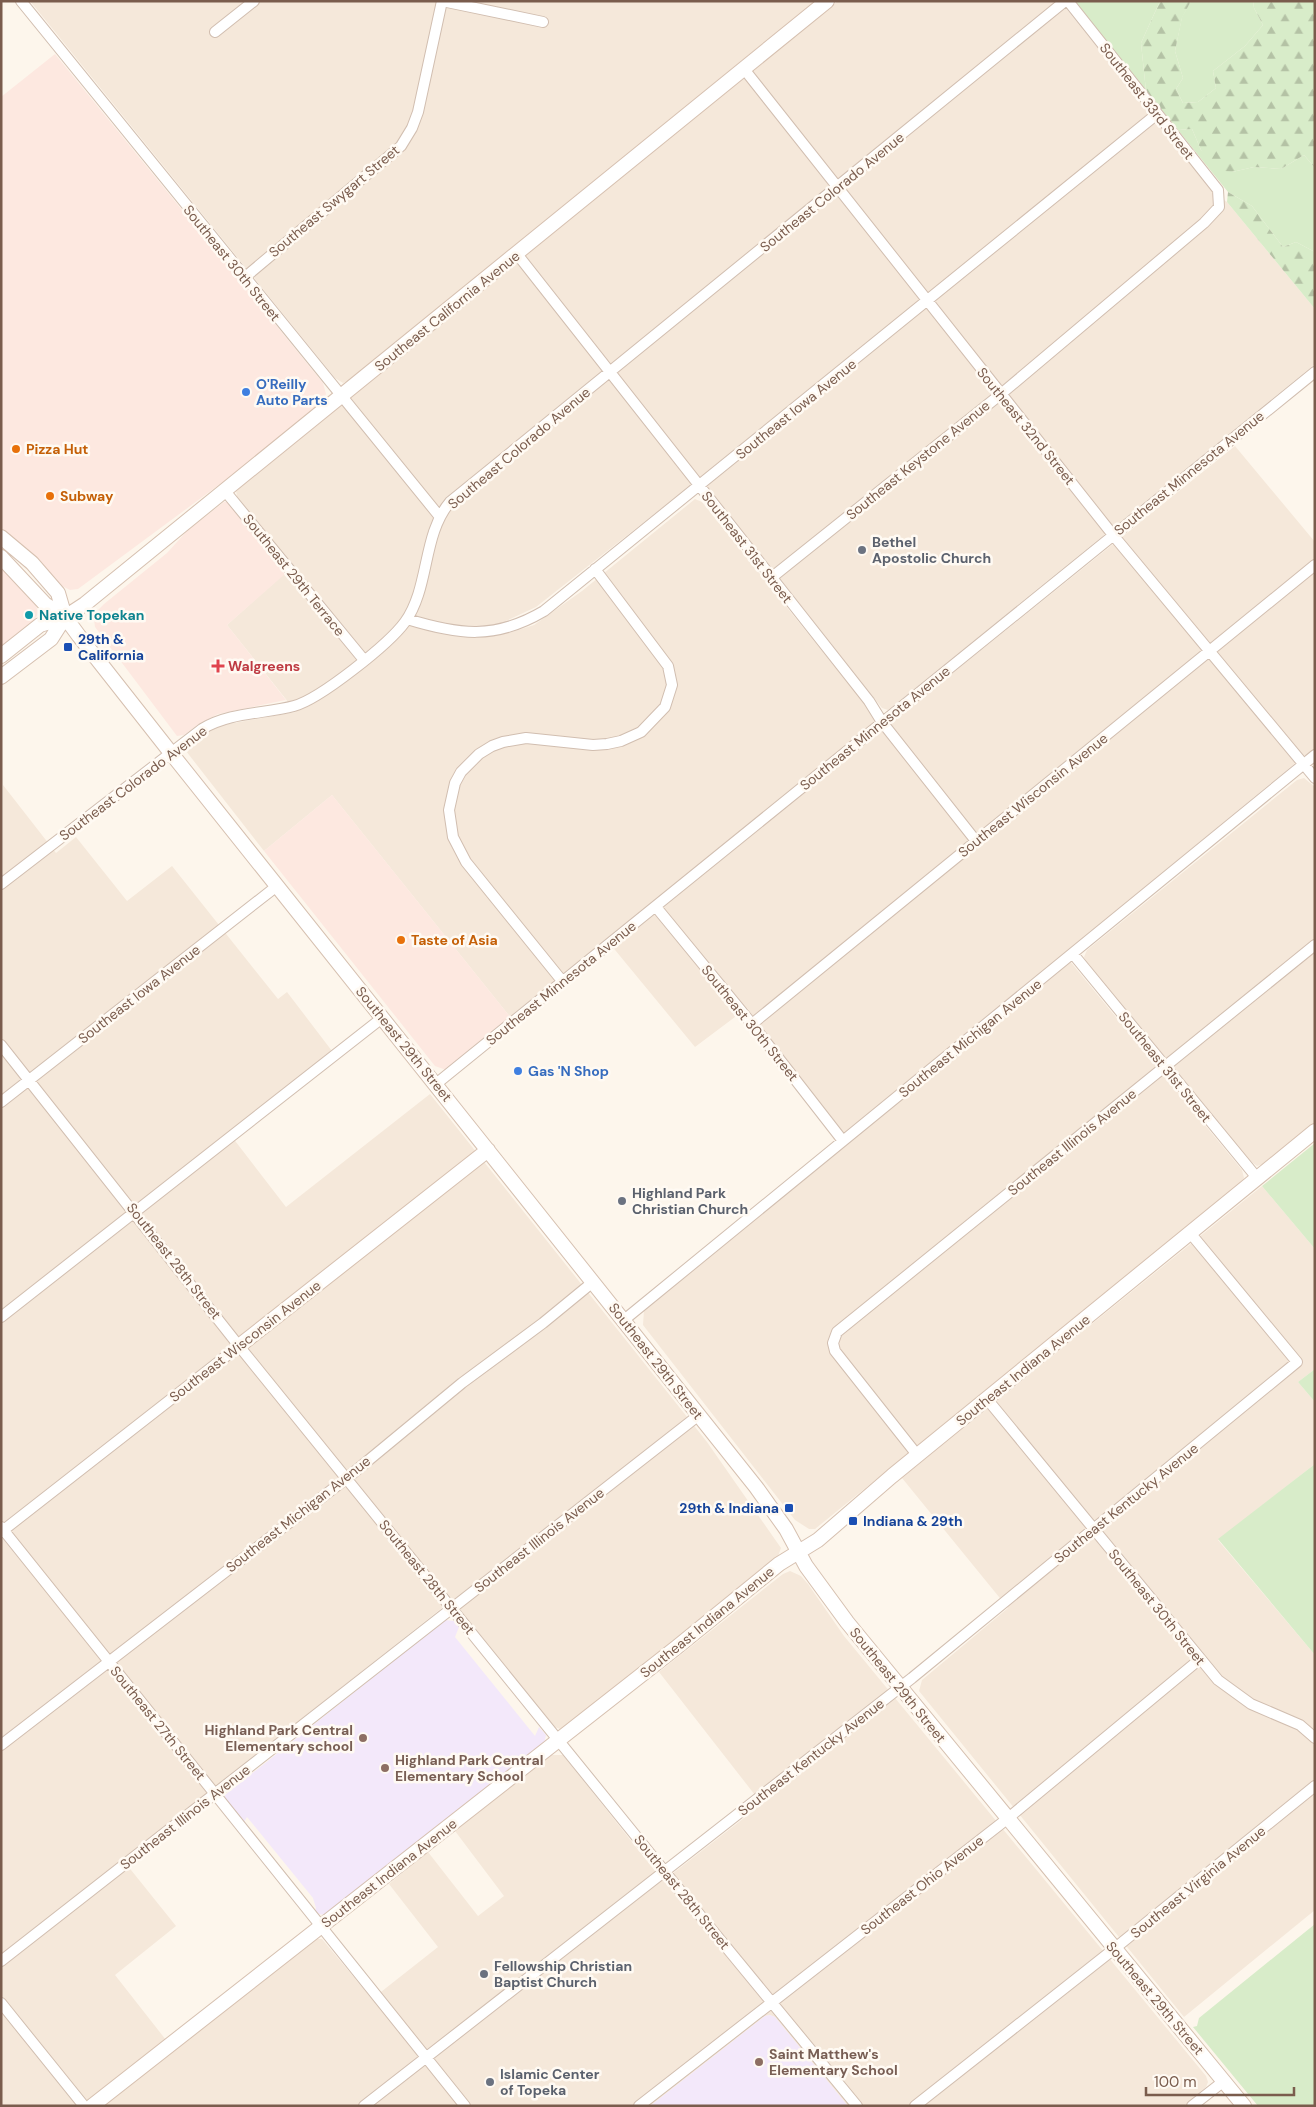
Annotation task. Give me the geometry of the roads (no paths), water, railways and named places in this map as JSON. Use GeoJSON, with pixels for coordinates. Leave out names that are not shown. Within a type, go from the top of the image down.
{"type":"FeatureCollection","features":[{"type":"Feature","properties":{"kind":"main road","name":"Southeast California Avenue"},"geometry":{"type":"LineString","coordinates":[[1,656],[40,625],[65,617],[85,604],[827,1]]}},
{"type":"Feature","properties":{"kind":"main road","name":"Southeast 29th Street"},"geometry":{"type":"LineString","coordinates":[[1,537],[32,563],[58,593],[65,617]]}},
{"type":"Feature","properties":{"kind":"main road","name":"Southeast 29th Street"},"geometry":{"type":"LineString","coordinates":[[1,557],[45,604],[65,617],[171,753],[756,1487],[847,1622],[1244,2106]]}},
{"type":"Feature","properties":{"kind":"main road","name":"Southeast California Avenue"},"geometry":{"type":"LineString","coordinates":[[1,677],[51,639],[65,617]]}},
{"type":"Feature","properties":{"kind":"main road","name":"Southeast Indiana Avenue"},"geometry":{"type":"LineString","coordinates":[[92,2106],[321,1928],[779,1564],[818,1540],[1315,1131]]}},
{"type":"Feature","properties":{"kind":"main road","name":"Southeast Wisconsin Avenue"},"geometry":{"type":"LineString","coordinates":[[240,1346],[488,1150]]}},
{"type":"Feature","properties":{"kind":"street"},"geometry":{"type":"LineString","coordinates":[[215,32],[254,1]]}},
{"type":"Feature","properties":{"kind":"street"},"geometry":{"type":"LineString","coordinates":[[442,1],[543,22]]}},
{"type":"Feature","properties":{"kind":"street","name":"Southeast Swygart Street"},"geometry":{"type":"LineString","coordinates":[[244,278],[401,146],[412,128],[418,112],[442,1]]}},
{"type":"Feature","properties":{"kind":"street","name":"Southeast 33rd Street"},"geometry":{"type":"LineString","coordinates":[[1066,1],[1218,190],[1221,202]]}},
{"type":"Feature","properties":{"kind":"street","name":"Southeast Colorado Avenue"},"geometry":{"type":"LineString","coordinates":[[1,884],[202,729],[224,719],[292,707],[316,698],[364,660],[395,634],[407,619],[414,603],[440,517],[450,502],[1066,1]]}},
{"type":"Feature","properties":{"kind":"street","name":"Southeast 30th Street"},"geometry":{"type":"LineString","coordinates":[[24,5],[440,517]]}},
{"type":"Feature","properties":{"kind":"street","name":"Southeast 32nd Street"},"geometry":{"type":"LineString","coordinates":[[744,69],[836,188],[1113,534],[1315,778]]}},
{"type":"Feature","properties":{"kind":"street","name":"Southeast Iowa Avenue"},"geometry":{"type":"LineString","coordinates":[[407,619],[444,630],[463,633],[498,631],[518,624],[544,611],[1157,114]]}},
{"type":"Feature","properties":{"kind":"street","name":"Southeast Keystone Avenue"},"geometry":{"type":"LineString","coordinates":[[771,578],[1001,394],[1215,214],[1221,202]]}},
{"type":"Feature","properties":{"kind":"street","name":"Southeast 31st Street"},"geometry":{"type":"LineString","coordinates":[[517,254],[565,312],[610,373],[870,701],[882,722],[976,841]]}},
{"type":"Feature","properties":{"kind":"street","name":"Southeast Minnesota Avenue"},"geometry":{"type":"LineString","coordinates":[[436,1084],[1315,372]]}},
{"type":"Feature","properties":{"kind":"street","name":"Southeast 29th Terrace"},"geometry":{"type":"LineString","coordinates":[[225,491],[364,660]]}},
{"type":"Feature","properties":{"kind":"street","name":"Southeast Wisconsin Avenue"},"geometry":{"type":"LineString","coordinates":[[752,1024],[1315,565]]}},
{"type":"Feature","properties":{"kind":"street"},"geometry":{"type":"LineString","coordinates":[[563,982],[466,862],[453,837],[450,810],[455,783],[461,772],[479,754],[492,746],[526,738],[593,745],[621,741],[641,732],[665,707],[672,685],[668,666],[596,569]]}},
{"type":"Feature","properties":{"kind":"street","name":"Southeast Michigan Avenue"},"geometry":{"type":"LineString","coordinates":[[624,1320],[1315,755]]}},
{"type":"Feature","properties":{"kind":"street","name":"Southeast Iowa Avenue"},"geometry":{"type":"LineString","coordinates":[[1,1102],[277,886]]}},
{"type":"Feature","properties":{"kind":"street","name":"Southeast 30th Street"},"geometry":{"type":"LineString","coordinates":[[656,907],[752,1024],[843,1142]]}},
{"type":"Feature","properties":{"kind":"street","name":"Southeast Illinois Avenue"},"geometry":{"type":"LineString","coordinates":[[918,1456],[841,1360],[833,1343],[837,1332],[1315,945]]}},
{"type":"Feature","properties":{"kind":"street","name":"Southeast 31st Street"},"geometry":{"type":"LineString","coordinates":[[1073,954],[1258,1179]]}},
{"type":"Feature","properties":{"kind":"street"},"geometry":{"type":"LineString","coordinates":[[1,1317],[382,1018]]}},
{"type":"Feature","properties":{"kind":"street","name":"Southeast 28th Street"},"geometry":{"type":"LineString","coordinates":[[1,1045],[135,1211],[240,1346],[558,1740],[858,2106]]}},
{"type":"Feature","properties":{"kind":"street","name":"Southeast Kentucky Avenue"},"geometry":{"type":"LineString","coordinates":[[364,2106],[900,1686],[1297,1362],[1192,1234]]}},
{"type":"Feature","properties":{"kind":"street","name":"Southeast Michigan Avenue"},"geometry":{"type":"LineString","coordinates":[[1,1745],[347,1478],[462,1383],[543,1323],[593,1282]]}},
{"type":"Feature","properties":{"kind":"street","name":"Southeast Wisconsin Avenue"},"geometry":{"type":"LineString","coordinates":[[2,1529],[240,1346]]}},
{"type":"Feature","properties":{"kind":"street","name":"Southeast 30th Street"},"geometry":{"type":"LineString","coordinates":[[988,1399],[1218,1680],[1234,1694],[1262,1710],[1300,1725],[1315,1738]]}},
{"type":"Feature","properties":{"kind":"street","name":"Southeast Illinois Avenue"},"geometry":{"type":"LineString","coordinates":[[1,1961],[699,1415]]}},
{"type":"Feature","properties":{"kind":"street","name":"Southeast 27th Street"},"geometry":{"type":"LineString","coordinates":[[2,1529],[465,2106]]}},
{"type":"Feature","properties":{"kind":"street","name":"Southeast Ohio Avenue"},"geometry":{"type":"LineString","coordinates":[[639,2106],[1007,1819],[1200,1659]]}},
{"type":"Feature","properties":{"kind":"street","name":"Southeast Virginia Avenue"},"geometry":{"type":"LineString","coordinates":[[915,2106],[1114,1949],[1315,1786]]}},
{"type":"Feature","properties":{"kind":"street"},"geometry":{"type":"LineString","coordinates":[[1,2003],[84,2106]]}},
{"type":"Feature","properties":{"kind":"street"},"geometry":{"type":"LineString","coordinates":[[1192,2106],[1224,2081]]}},
{"type":"Feature","properties":{"kind":"place","name":"O'Reilly Auto Parts"},"geometry":{"type":"Point","coordinates":[246,392]}},
{"type":"Feature","properties":{"kind":"place","name":"Pizza Hut"},"geometry":{"type":"Point","coordinates":[16,449]}},
{"type":"Feature","properties":{"kind":"place","name":"Subway"},"geometry":{"type":"Point","coordinates":[50,496]}},
{"type":"Feature","properties":{"kind":"place","name":"Bethel Apostolic Church"},"geometry":{"type":"Point","coordinates":[862,550]}},
{"type":"Feature","properties":{"kind":"place","name":"Native Topekan"},"geometry":{"type":"Point","coordinates":[29,615]}},
{"type":"Feature","properties":{"kind":"place","name":"29th & California"},"geometry":{"type":"Point","coordinates":[68,647]}},
{"type":"Feature","properties":{"kind":"place","name":"Walgreens"},"geometry":{"type":"Point","coordinates":[218,666]}},
{"type":"Feature","properties":{"kind":"place","name":"Taste of Asia"},"geometry":{"type":"Point","coordinates":[401,940]}},
{"type":"Feature","properties":{"kind":"place","name":"Gas 'N Shop"},"geometry":{"type":"Point","coordinates":[518,1071]}},
{"type":"Feature","properties":{"kind":"place","name":"Highland Park Christian Church"},"geometry":{"type":"Point","coordinates":[622,1201]}},
{"type":"Feature","properties":{"kind":"place","name":"29th & Indiana"},"geometry":{"type":"Point","coordinates":[789,1508]}},
{"type":"Feature","properties":{"kind":"place","name":"Indiana & 29th"},"geometry":{"type":"Point","coordinates":[853,1521]}},
{"type":"Feature","properties":{"kind":"place","name":"Highland Park Central Elementary school"},"geometry":{"type":"Point","coordinates":[363,1738]}},
{"type":"Feature","properties":{"kind":"place","name":"Highland Park Central Elementary School"},"geometry":{"type":"Point","coordinates":[385,1768]}},
{"type":"Feature","properties":{"kind":"place","name":"Fellowship Christian Baptist Church"},"geometry":{"type":"Point","coordinates":[484,1974]}},
{"type":"Feature","properties":{"kind":"place","name":"Saint Matthew's Elementary School"},"geometry":{"type":"Point","coordinates":[759,2062]}},
{"type":"Feature","properties":{"kind":"place","name":"Islamic Center of Topeka"},"geometry":{"type":"Point","coordinates":[490,2082]}}]}
